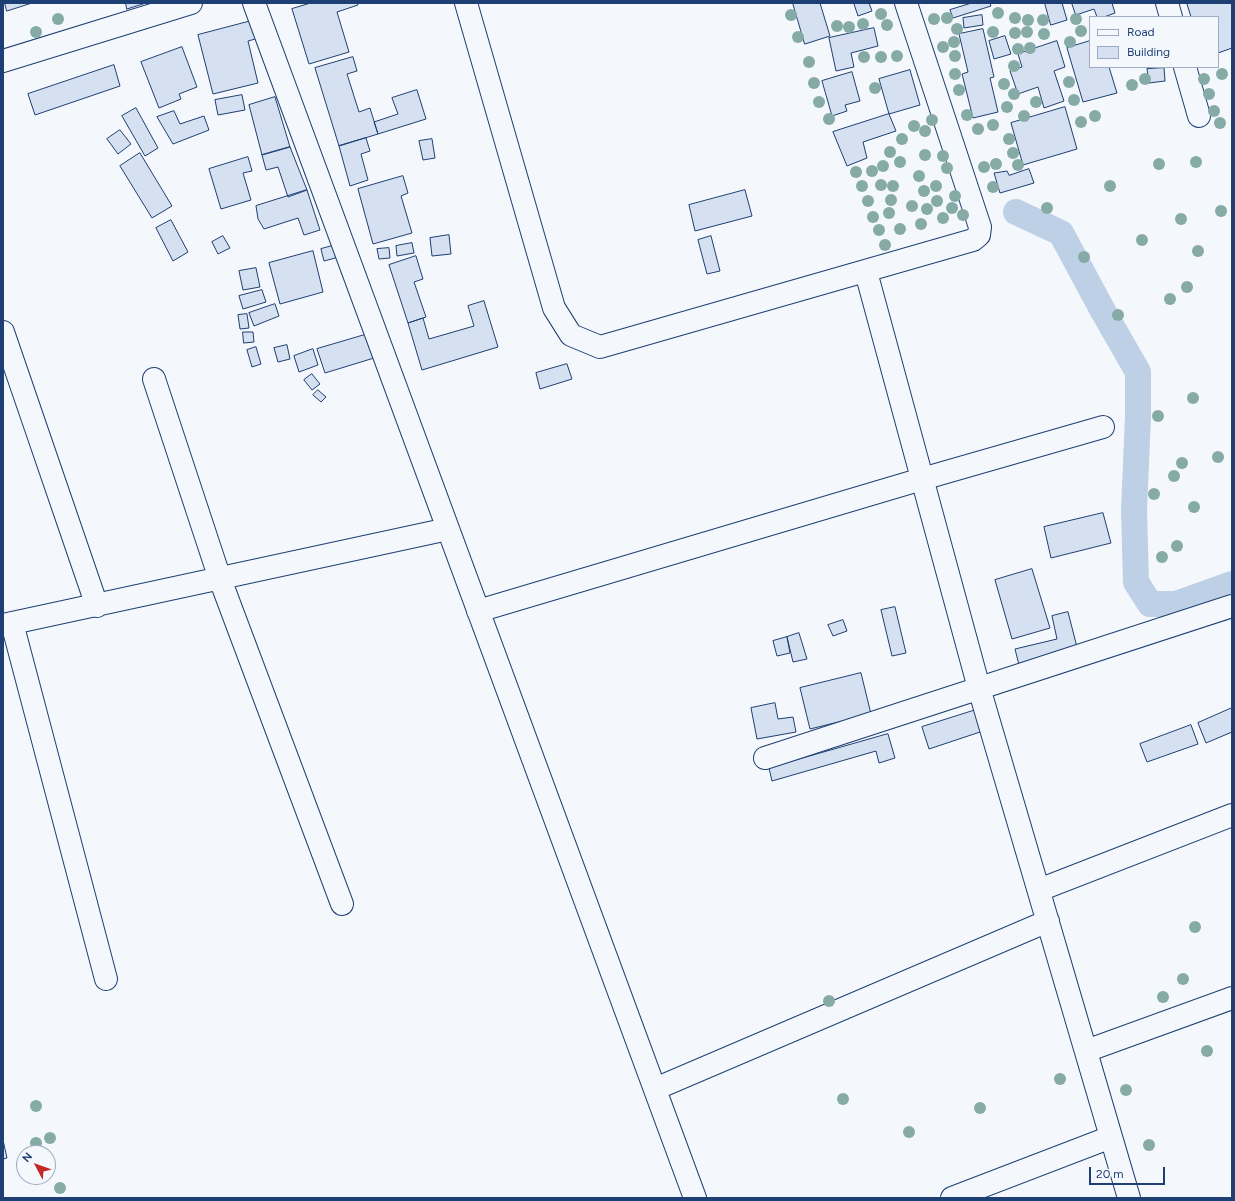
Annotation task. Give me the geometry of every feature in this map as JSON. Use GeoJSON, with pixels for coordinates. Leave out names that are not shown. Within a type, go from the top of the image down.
{"type":"FeatureCollection","features":[{"type":"Feature","properties":{"kind":"street"},"geometry":{"type":"LineString","coordinates":[[3,61],[191,3]]}},
{"type":"Feature","properties":{"kind":"street"},"geometry":{"type":"LineString","coordinates":[[254,3],[695,1198]]}},
{"type":"Feature","properties":{"kind":"street"},"geometry":{"type":"LineString","coordinates":[[466,3],[554,308],[571,335],[600,347],[866,272],[973,240],[979,234],[980,227],[906,3]]}},
{"type":"Feature","properties":{"kind":"street"},"geometry":{"type":"LineString","coordinates":[[1166,3],[1171,16]]}},
{"type":"Feature","properties":{"kind":"street"},"geometry":{"type":"LineString","coordinates":[[1185,68],[1199,116]]}},
{"type":"Feature","properties":{"kind":"street"},"geometry":{"type":"LineString","coordinates":[[866,272],[979,688],[1129,1198]]}},
{"type":"Feature","properties":{"kind":"street"},"geometry":{"type":"LineString","coordinates":[[3,332],[96,606]]}},
{"type":"Feature","properties":{"kind":"street"},"geometry":{"type":"LineString","coordinates":[[154,378],[220,579],[342,904]]}},
{"type":"Feature","properties":{"kind":"street"},"geometry":{"type":"LineString","coordinates":[[478,612],[922,479],[1103,427]]}},
{"type":"Feature","properties":{"kind":"street"},"geometry":{"type":"LineString","coordinates":[[106,979],[8,624],[448,529]]}},
{"type":"Feature","properties":{"kind":"street"},"geometry":{"type":"LineString","coordinates":[[765,758],[1232,606]]}},
{"type":"Feature","properties":{"kind":"street"},"geometry":{"type":"LineString","coordinates":[[1039,890],[1232,815]]}},
{"type":"Feature","properties":{"kind":"street"},"geometry":{"type":"LineString","coordinates":[[654,1089],[1048,921]]}},
{"type":"Feature","properties":{"kind":"street"},"geometry":{"type":"LineString","coordinates":[[1086,1051],[1232,998]]}},
{"type":"Feature","properties":{"kind":"street"},"geometry":{"type":"LineString","coordinates":[[952,1198],[1111,1137]]}},
{"type":"Feature","properties":{"kind":"building"},"geometry":{"type":"Polygon","coordinates":[[[5,3],[32,3],[7,11],[5,3]]]}},
{"type":"Feature","properties":{"kind":"building"},"geometry":{"type":"Polygon","coordinates":[[[126,3],[146,3],[127,9],[126,3]]]}},
{"type":"Feature","properties":{"kind":"building"},"geometry":{"type":"Polygon","coordinates":[[[311,3],[357,3],[358,5],[337,12],[349,52],[309,64],[292,9],[311,3]]]}},
{"type":"Feature","properties":{"kind":"building"},"geometry":{"type":"Polygon","coordinates":[[[793,3],[820,3],[830,36],[805,44],[793,3]]]}},
{"type":"Feature","properties":{"kind":"building"},"geometry":{"type":"Polygon","coordinates":[[[869,3],[872,11],[858,16],[854,4],[869,3]]]}},
{"type":"Feature","properties":{"kind":"building"},"geometry":{"type":"Polygon","coordinates":[[[972,3],[990,3],[991,6],[953,18],[950,10],[972,3]]]}},
{"type":"Feature","properties":{"kind":"building"},"geometry":{"type":"Polygon","coordinates":[[[1045,3],[1062,3],[1067,20],[1051,25],[1045,3]]]}},
{"type":"Feature","properties":{"kind":"building"},"geometry":{"type":"Polygon","coordinates":[[[1072,3],[1112,3],[1115,13],[1107,16],[1097,16],[1094,9],[1076,15],[1072,3]]]}},
{"type":"Feature","properties":{"kind":"building"},"geometry":{"type":"Polygon","coordinates":[[[1232,3],[1232,48],[1219,53],[1219,16],[1191,16],[1187,4],[1232,3]]]}},
{"type":"Feature","properties":{"kind":"building"},"geometry":{"type":"Polygon","coordinates":[[[982,15],[983,25],[964,28],[963,18],[982,15]]]}},
{"type":"Feature","properties":{"kind":"building"},"geometry":{"type":"Polygon","coordinates":[[[255,20],[259,38],[248,41],[258,83],[213,94],[198,35],[255,20]]]}},
{"type":"Feature","properties":{"kind":"building"},"geometry":{"type":"Polygon","coordinates":[[[874,28],[878,46],[851,53],[854,67],[836,71],[829,38],[874,28]]]}},
{"type":"Feature","properties":{"kind":"building"},"geometry":{"type":"Polygon","coordinates":[[[983,29],[994,77],[990,78],[998,112],[973,118],[962,74],[968,72],[959,34],[983,29]]]}},
{"type":"Feature","properties":{"kind":"building"},"geometry":{"type":"Polygon","coordinates":[[[1005,36],[1011,54],[994,59],[989,41],[1005,36]]]}},
{"type":"Feature","properties":{"kind":"building"},"geometry":{"type":"Polygon","coordinates":[[[1057,41],[1065,67],[1054,71],[1064,101],[1044,108],[1038,87],[1018,94],[1010,71],[1022,67],[1018,54],[1057,41]]]}},
{"type":"Feature","properties":{"kind":"building"},"geometry":{"type":"Polygon","coordinates":[[[1089,41],[1089,68],[1109,68],[1117,93],[1083,102],[1067,48],[1089,41]]]}},
{"type":"Feature","properties":{"kind":"building"},"geometry":{"type":"Polygon","coordinates":[[[182,47],[197,87],[179,94],[181,99],[159,108],[141,62],[182,47]]]}},
{"type":"Feature","properties":{"kind":"building"},"geometry":{"type":"Polygon","coordinates":[[[353,57],[357,71],[347,74],[359,112],[370,108],[378,134],[339,146],[315,68],[353,57]]]}},
{"type":"Feature","properties":{"kind":"building"},"geometry":{"type":"Polygon","coordinates":[[[114,65],[120,86],[35,115],[28,94],[114,65]]]}},
{"type":"Feature","properties":{"kind":"building"},"geometry":{"type":"Polygon","coordinates":[[[1164,68],[1165,81],[1149,83],[1147,69],[1164,68]]]}},
{"type":"Feature","properties":{"kind":"building"},"geometry":{"type":"Polygon","coordinates":[[[910,70],[920,105],[889,114],[879,79],[910,70]]]}},
{"type":"Feature","properties":{"kind":"building"},"geometry":{"type":"Polygon","coordinates":[[[852,72],[860,101],[845,105],[847,111],[832,116],[822,81],[852,72]]]}},
{"type":"Feature","properties":{"kind":"building"},"geometry":{"type":"Polygon","coordinates":[[[417,90],[426,119],[378,134],[374,122],[398,114],[392,98],[417,90]]]}},
{"type":"Feature","properties":{"kind":"building"},"geometry":{"type":"Polygon","coordinates":[[[242,95],[245,110],[218,115],[215,100],[242,95]]]}},
{"type":"Feature","properties":{"kind":"building"},"geometry":{"type":"Polygon","coordinates":[[[275,97],[290,147],[262,155],[249,105],[275,97]]]}},
{"type":"Feature","properties":{"kind":"building"},"geometry":{"type":"Polygon","coordinates":[[[1065,107],[1077,149],[1023,165],[1011,123],[1065,107]]]}},
{"type":"Feature","properties":{"kind":"building"},"geometry":{"type":"Polygon","coordinates":[[[136,108],[158,148],[145,156],[122,116],[136,108]]]}},
{"type":"Feature","properties":{"kind":"building"},"geometry":{"type":"Polygon","coordinates":[[[174,111],[180,124],[204,116],[209,130],[173,144],[157,117],[174,111]]]}},
{"type":"Feature","properties":{"kind":"building"},"geometry":{"type":"Polygon","coordinates":[[[889,114],[896,131],[863,142],[867,158],[847,166],[833,132],[889,114]]]}},
{"type":"Feature","properties":{"kind":"building"},"geometry":{"type":"Polygon","coordinates":[[[120,130],[131,144],[118,154],[107,139],[120,130]]]}},
{"type":"Feature","properties":{"kind":"building"},"geometry":{"type":"Polygon","coordinates":[[[366,138],[370,151],[361,154],[368,180],[350,186],[339,146],[366,138]]]}},
{"type":"Feature","properties":{"kind":"building"},"geometry":{"type":"Polygon","coordinates":[[[432,139],[435,158],[423,160],[419,141],[432,139]]]}},
{"type":"Feature","properties":{"kind":"building"},"geometry":{"type":"Polygon","coordinates":[[[290,147],[307,190],[288,197],[278,167],[266,170],[262,155],[290,147]]]}},
{"type":"Feature","properties":{"kind":"building"},"geometry":{"type":"Polygon","coordinates":[[[140,153],[172,206],[152,218],[120,166],[140,153]]]}},
{"type":"Feature","properties":{"kind":"building"},"geometry":{"type":"Polygon","coordinates":[[[248,157],[252,171],[243,173],[251,200],[221,209],[209,169],[248,157]]]}},
{"type":"Feature","properties":{"kind":"building"},"geometry":{"type":"Polygon","coordinates":[[[1029,169],[1034,183],[1000,193],[994,173],[1007,171],[1009,175],[1029,169]]]}},
{"type":"Feature","properties":{"kind":"building"},"geometry":{"type":"Polygon","coordinates":[[[403,176],[408,193],[401,196],[412,233],[373,244],[358,189],[403,176]]]}},
{"type":"Feature","properties":{"kind":"building"},"geometry":{"type":"Polygon","coordinates":[[[307,190],[320,230],[304,235],[298,218],[264,229],[258,219],[256,206],[307,190]]]}},
{"type":"Feature","properties":{"kind":"building"},"geometry":{"type":"Polygon","coordinates":[[[745,190],[752,216],[695,231],[689,205],[745,190]]]}},
{"type":"Feature","properties":{"kind":"building"},"geometry":{"type":"Polygon","coordinates":[[[171,220],[188,252],[173,261],[156,228],[171,220]]]}},
{"type":"Feature","properties":{"kind":"building"},"geometry":{"type":"Polygon","coordinates":[[[449,235],[451,254],[432,256],[430,238],[449,235]]]}},
{"type":"Feature","properties":{"kind":"building"},"geometry":{"type":"Polygon","coordinates":[[[223,236],[230,248],[218,254],[212,242],[223,236]]]}},
{"type":"Feature","properties":{"kind":"building"},"geometry":{"type":"Polygon","coordinates":[[[711,236],[720,271],[707,274],[698,240],[711,236]]]}},
{"type":"Feature","properties":{"kind":"building"},"geometry":{"type":"Polygon","coordinates":[[[412,243],[414,253],[397,256],[396,246],[412,243]]]}},
{"type":"Feature","properties":{"kind":"building"},"geometry":{"type":"Polygon","coordinates":[[[336,245],[339,257],[324,261],[321,249],[336,245]]]}},
{"type":"Feature","properties":{"kind":"building"},"geometry":{"type":"Polygon","coordinates":[[[389,248],[390,258],[379,259],[377,249],[389,248]]]}},
{"type":"Feature","properties":{"kind":"building"},"geometry":{"type":"Polygon","coordinates":[[[313,251],[323,292],[280,304],[269,263],[313,251]]]}},
{"type":"Feature","properties":{"kind":"building"},"geometry":{"type":"Polygon","coordinates":[[[416,256],[423,279],[414,282],[426,317],[408,323],[389,265],[416,256]]]}},
{"type":"Feature","properties":{"kind":"building"},"geometry":{"type":"Polygon","coordinates":[[[256,268],[260,287],[243,290],[239,271],[256,268]]]}},
{"type":"Feature","properties":{"kind":"building"},"geometry":{"type":"Polygon","coordinates":[[[262,290],[266,302],[243,309],[239,296],[262,290]]]}},
{"type":"Feature","properties":{"kind":"building"},"geometry":{"type":"Polygon","coordinates":[[[484,301],[498,347],[422,370],[408,323],[423,318],[429,339],[474,326],[468,306],[484,301]]]}},
{"type":"Feature","properties":{"kind":"building"},"geometry":{"type":"Polygon","coordinates":[[[275,304],[279,316],[254,326],[249,313],[275,304]]]}},
{"type":"Feature","properties":{"kind":"building"},"geometry":{"type":"Polygon","coordinates":[[[247,314],[249,328],[240,329],[238,315],[247,314]]]}},
{"type":"Feature","properties":{"kind":"building"},"geometry":{"type":"Polygon","coordinates":[[[243,332],[253,332],[254,342],[244,343],[243,332]]]}},
{"type":"Feature","properties":{"kind":"building"},"geometry":{"type":"Polygon","coordinates":[[[368,334],[374,358],[325,373],[317,349],[368,334]]]}},
{"type":"Feature","properties":{"kind":"building"},"geometry":{"type":"Polygon","coordinates":[[[287,345],[290,359],[278,362],[274,348],[287,345]]]}},
{"type":"Feature","properties":{"kind":"building"},"geometry":{"type":"Polygon","coordinates":[[[256,347],[261,364],[252,367],[247,350],[256,347]]]}},
{"type":"Feature","properties":{"kind":"building"},"geometry":{"type":"Polygon","coordinates":[[[313,349],[318,365],[299,372],[294,356],[313,349]]]}},
{"type":"Feature","properties":{"kind":"building"},"geometry":{"type":"Polygon","coordinates":[[[567,364],[572,379],[540,389],[536,373],[567,364]]]}},
{"type":"Feature","properties":{"kind":"building"},"geometry":{"type":"Polygon","coordinates":[[[312,374],[320,384],[312,390],[304,380],[312,374]]]}},
{"type":"Feature","properties":{"kind":"building"},"geometry":{"type":"Polygon","coordinates":[[[318,390],[326,397],[321,402],[313,395],[318,390]]]}},
{"type":"Feature","properties":{"kind":"building"},"geometry":{"type":"Polygon","coordinates":[[[1103,513],[1111,543],[1051,558],[1044,527],[1103,513]]]}},
{"type":"Feature","properties":{"kind":"building"},"geometry":{"type":"Polygon","coordinates":[[[1032,569],[1050,628],[1012,639],[995,580],[1032,569]]]}},
{"type":"Feature","properties":{"kind":"building"},"geometry":{"type":"Polygon","coordinates":[[[895,607],[906,653],[892,656],[881,610],[895,607]]]}},
{"type":"Feature","properties":{"kind":"building"},"geometry":{"type":"Polygon","coordinates":[[[1068,612],[1078,651],[1019,665],[1015,649],[1057,639],[1052,616],[1068,612]]]}},
{"type":"Feature","properties":{"kind":"building"},"geometry":{"type":"Polygon","coordinates":[[[843,620],[847,631],[833,636],[828,625],[843,620]]]}},
{"type":"Feature","properties":{"kind":"building"},"geometry":{"type":"Polygon","coordinates":[[[799,633],[807,659],[793,662],[787,637],[799,633]]]}},
{"type":"Feature","properties":{"kind":"building"},"geometry":{"type":"Polygon","coordinates":[[[787,637],[790,653],[777,656],[773,641],[787,637]]]}},
{"type":"Feature","properties":{"kind":"building"},"geometry":{"type":"Polygon","coordinates":[[[861,673],[871,714],[810,729],[800,688],[861,673]]]}},
{"type":"Feature","properties":{"kind":"building"},"geometry":{"type":"Polygon","coordinates":[[[775,703],[778,719],[793,717],[796,732],[757,739],[751,708],[775,703]]]}},
{"type":"Feature","properties":{"kind":"building"},"geometry":{"type":"Polygon","coordinates":[[[1232,708],[1232,732],[1206,743],[1198,723],[1232,708]]]}},
{"type":"Feature","properties":{"kind":"building"},"geometry":{"type":"Polygon","coordinates":[[[979,709],[986,730],[929,749],[922,727],[979,709]]]}},
{"type":"Feature","properties":{"kind":"building"},"geometry":{"type":"Polygon","coordinates":[[[1191,725],[1198,744],[1147,762],[1140,744],[1191,725]]]}},
{"type":"Feature","properties":{"kind":"building"},"geometry":{"type":"Polygon","coordinates":[[[888,734],[895,758],[879,763],[876,751],[772,781],[769,768],[888,734]]]}},
{"type":"Feature","properties":{"kind":"building"},"geometry":{"type":"Polygon","coordinates":[[[3,1140],[7,1158],[3,1159],[3,1140]]]}},
{"type":"Feature","properties":{"kind":"waterway"},"geometry":{"type":"LineString","coordinates":[[1016,212],[1061,233],[1138,372],[1138,417],[1134,510],[1136,582],[1150,604],[1176,604],[1232,584]]}}]}
